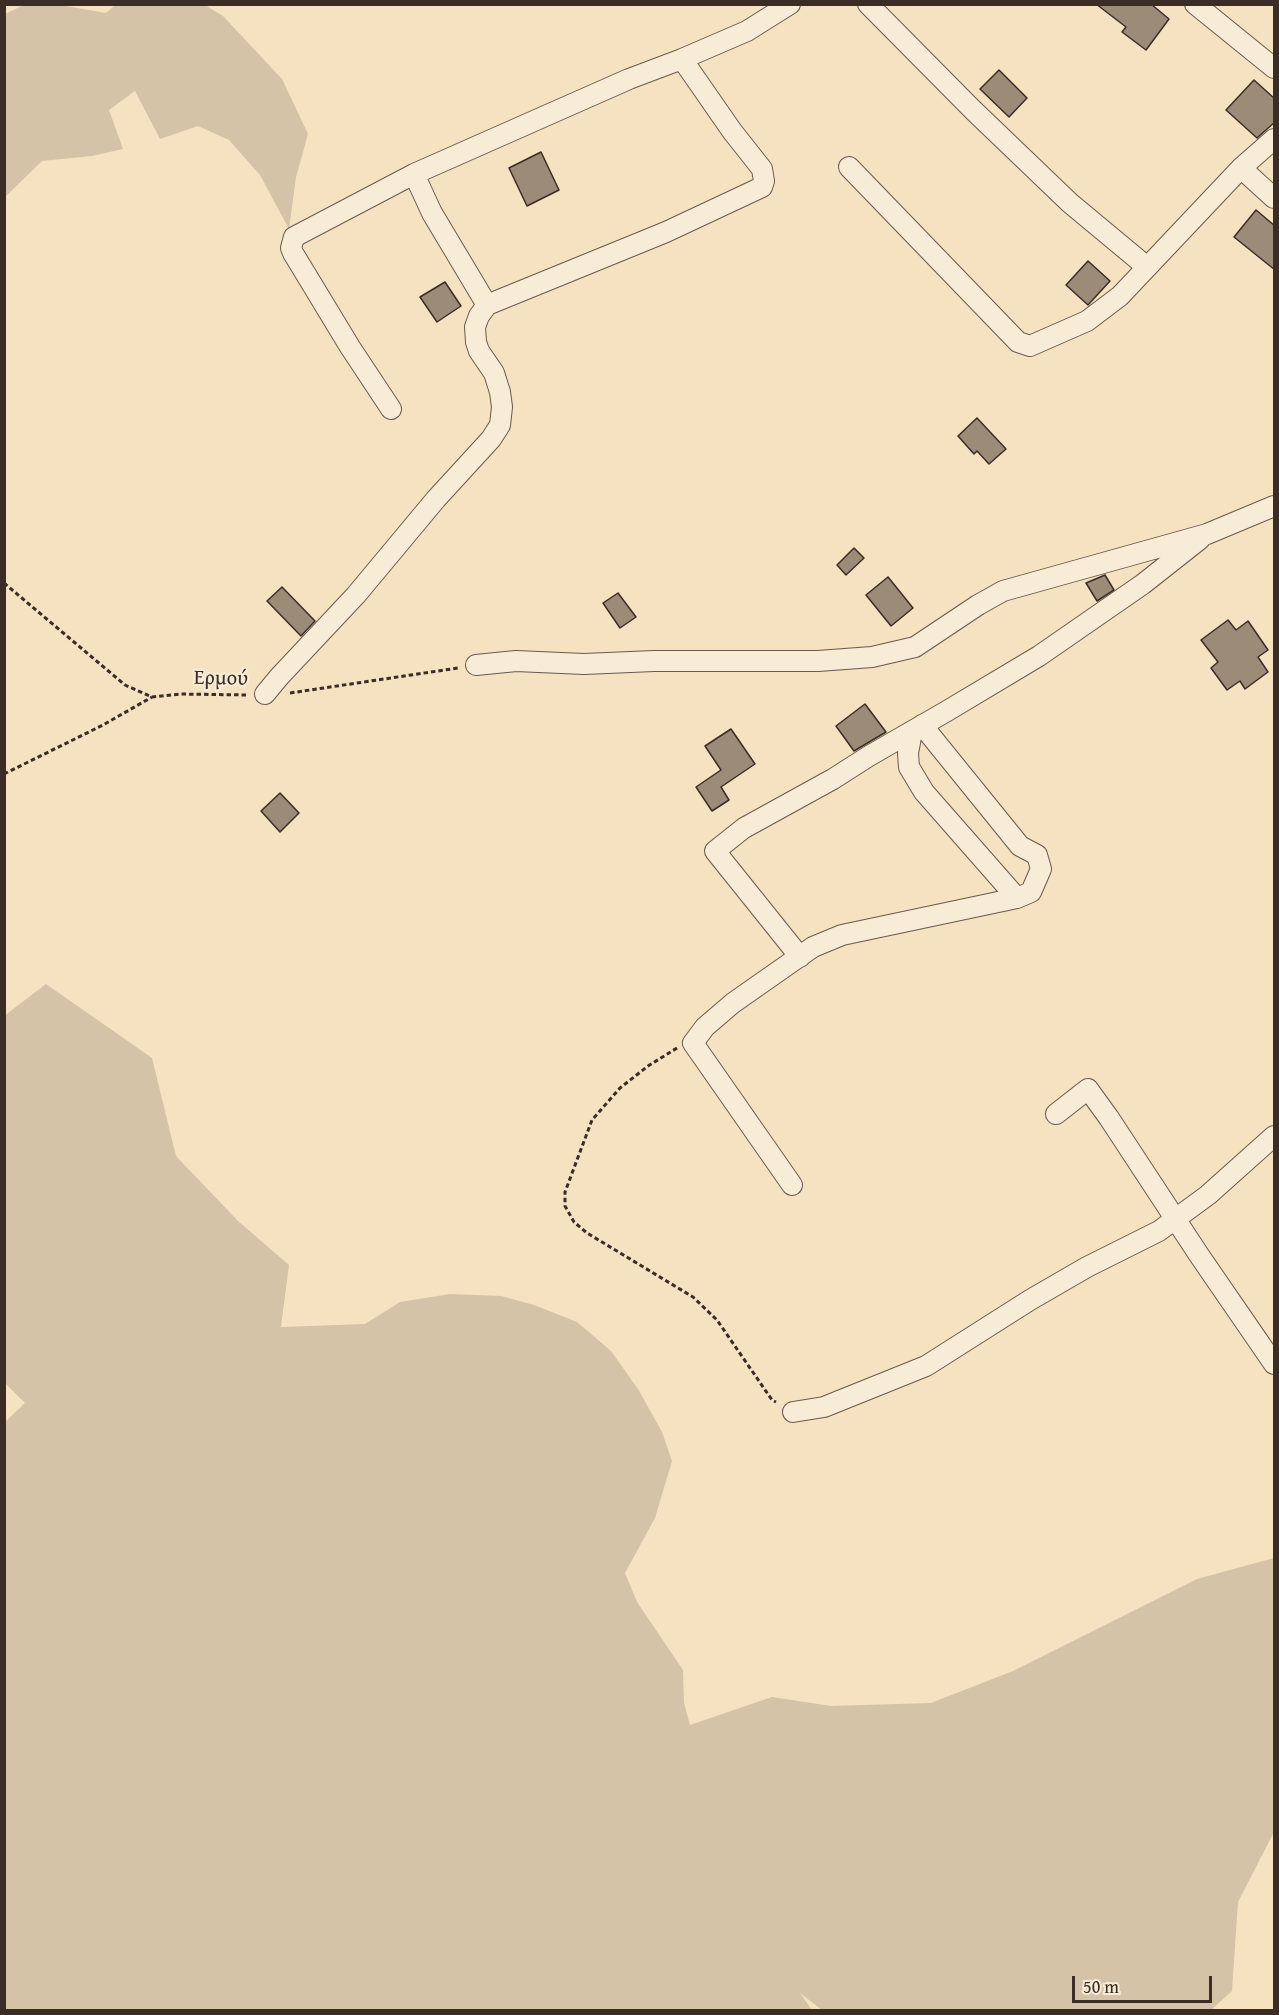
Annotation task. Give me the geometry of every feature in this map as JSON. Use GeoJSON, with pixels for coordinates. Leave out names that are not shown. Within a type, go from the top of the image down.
{"type":"FeatureCollection","features":[{"type":"Feature","properties":{"kind":"street"},"geometry":{"type":"LineString","coordinates":[[391,409],[293,253],[292,242],[299,233],[414,174],[629,78],[747,32],[790,4]]}},
{"type":"Feature","properties":{"kind":"street"},"geometry":{"type":"LineString","coordinates":[[868,4],[973,110],[1070,203],[1147,267]]}},
{"type":"Feature","properties":{"kind":"street"},"geometry":{"type":"LineString","coordinates":[[1195,4],[1275,68]]}},
{"type":"Feature","properties":{"kind":"street"},"geometry":{"type":"LineString","coordinates":[[266,694],[491,439],[500,425],[502,407],[500,392],[494,373],[476,342],[478,316],[487,305],[666,232],[762,187],[764,181],[762,169],[732,131],[682,59]]}},
{"type":"Feature","properties":{"kind":"street"},"geometry":{"type":"LineString","coordinates":[[849,167],[1018,342],[1025,346],[1034,345],[1087,321],[1120,296],[1241,168],[1275,139]]}},
{"type":"Feature","properties":{"kind":"street"},"geometry":{"type":"LineString","coordinates":[[1241,168],[1275,198]]}},
{"type":"Feature","properties":{"kind":"street"},"geometry":{"type":"LineString","coordinates":[[414,174],[432,213],[487,305]]}},
{"type":"Feature","properties":{"kind":"street"},"geometry":{"type":"LineString","coordinates":[[476,665],[516,661],[584,664],[654,661],[818,661],[872,657],[915,647],[1003,591],[1207,534],[1275,506]]}},
{"type":"Feature","properties":{"kind":"street"},"geometry":{"type":"LineString","coordinates":[[800,957],[715,851],[744,828],[833,779],[1039,656],[1143,585],[1207,534]]}},
{"type":"Feature","properties":{"kind":"street"},"geometry":{"type":"LineString","coordinates":[[792,1185],[693,1043],[705,1027],[733,1003],[813,947],[842,935],[1017,898],[1031,892],[1041,869],[1036,855],[1020,846],[917,729]]}},
{"type":"Feature","properties":{"kind":"street"},"geometry":{"type":"LineString","coordinates":[[917,729],[908,753],[909,767],[924,792],[1017,898]]}},
{"type":"Feature","properties":{"kind":"street"},"geometry":{"type":"LineString","coordinates":[[1056,1114],[1088,1089],[1110,1118],[1275,1364]]}},
{"type":"Feature","properties":{"kind":"street"},"geometry":{"type":"LineString","coordinates":[[793,1412],[824,1407],[926,1366],[1030,1300],[1159,1232],[1208,1195],[1275,1136]]}},
{"type":"Feature","properties":{"kind":"path","name":"Ερμού"},"geometry":{"type":"LineString","coordinates":[[4,583],[125,686],[152,697],[180,694],[240,696],[294,693],[476,665]]}},
{"type":"Feature","properties":{"kind":"path"},"geometry":{"type":"LineString","coordinates":[[4,774],[103,726],[152,697]]}},
{"type":"Feature","properties":{"kind":"path"},"geometry":{"type":"LineString","coordinates":[[693,1043],[675,1049],[648,1066],[620,1088],[592,1120],[565,1192],[566,1206],[574,1222],[588,1233],[693,1297],[717,1320],[772,1400],[793,1412]]}},
{"type":"Feature","properties":{"kind":"shaded area"},"geometry":{"type":"Polygon","coordinates":[[[24,5],[60,5],[106,13],[115,5],[205,5],[223,16],[282,79],[308,134],[296,177],[289,229],[260,175],[229,140],[198,126],[160,139],[135,91],[109,110],[123,149],[92,156],[42,161],[5,197],[5,14],[24,5]]]}},
{"type":"Feature","properties":{"kind":"shaded area"},"geometry":{"type":"Polygon","coordinates":[[[46,984],[152,1058],[176,1156],[238,1221],[289,1265],[281,1327],[365,1324],[400,1302],[450,1294],[501,1296],[534,1305],[577,1322],[611,1351],[638,1389],[662,1432],[672,1461],[655,1518],[625,1573],[637,1602],[683,1670],[684,1703],[690,1725],[772,1697],[831,1706],[931,1703],[1013,1671],[1197,1579],[1274,1558],[1274,1832],[1238,1902],[1232,1991],[1211,2010],[822,2010],[800,1993],[812,2010],[5,2010],[4,1423],[25,1403],[5,1383],[4,1016],[46,984]]]}},
{"type":"Feature","properties":{"kind":"building"},"geometry":{"type":"Polygon","coordinates":[[[1096,4],[1151,4],[1169,19],[1146,50],[1122,32],[1126,27],[1096,4]]]}},
{"type":"Feature","properties":{"kind":"building"},"geometry":{"type":"Polygon","coordinates":[[[999,70],[1027,98],[1009,117],[980,89],[999,70]]]}},
{"type":"Feature","properties":{"kind":"building"},"geometry":{"type":"Polygon","coordinates":[[[1254,80],[1275,99],[1275,122],[1257,138],[1226,110],[1254,80]]]}},
{"type":"Feature","properties":{"kind":"building"},"geometry":{"type":"Polygon","coordinates":[[[541,152],[559,190],[527,206],[509,168],[541,152]]]}},
{"type":"Feature","properties":{"kind":"building"},"geometry":{"type":"Polygon","coordinates":[[[1256,210],[1275,226],[1275,270],[1234,237],[1256,210]]]}},
{"type":"Feature","properties":{"kind":"building"},"geometry":{"type":"Polygon","coordinates":[[[1088,261],[1110,281],[1088,305],[1066,285],[1088,261]]]}},
{"type":"Feature","properties":{"kind":"building"},"geometry":{"type":"Polygon","coordinates":[[[445,282],[461,306],[437,322],[420,297],[445,282]]]}},
{"type":"Feature","properties":{"kind":"building"},"geometry":{"type":"Polygon","coordinates":[[[977,418],[1006,449],[989,464],[977,451],[974,454],[958,436],[977,418]]]}},
{"type":"Feature","properties":{"kind":"building"},"geometry":{"type":"Polygon","coordinates":[[[854,548],[864,558],[846,575],[837,565],[854,548]]]}},
{"type":"Feature","properties":{"kind":"building"},"geometry":{"type":"Polygon","coordinates":[[[1105,575],[1114,590],[1097,601],[1086,583],[1105,575]]]}},
{"type":"Feature","properties":{"kind":"building"},"geometry":{"type":"Polygon","coordinates":[[[888,577],[913,608],[891,626],[866,595],[888,577]]]}},
{"type":"Feature","properties":{"kind":"building"},"geometry":{"type":"Polygon","coordinates":[[[282,587],[315,621],[301,636],[267,601],[282,587]]]}},
{"type":"Feature","properties":{"kind":"building"},"geometry":{"type":"Polygon","coordinates":[[[618,593],[636,617],[620,628],[603,603],[618,593]]]}},
{"type":"Feature","properties":{"kind":"building"},"geometry":{"type":"Polygon","coordinates":[[[1228,620],[1236,630],[1248,621],[1268,650],[1258,657],[1268,672],[1245,689],[1240,681],[1227,690],[1211,668],[1218,662],[1201,640],[1228,620]]]}},
{"type":"Feature","properties":{"kind":"building"},"geometry":{"type":"Polygon","coordinates":[[[865,704],[886,732],[854,751],[836,726],[865,704]]]}},
{"type":"Feature","properties":{"kind":"building"},"geometry":{"type":"Polygon","coordinates":[[[731,729],[755,764],[721,787],[729,800],[712,811],[696,787],[721,770],[705,746],[731,729]]]}},
{"type":"Feature","properties":{"kind":"building"},"geometry":{"type":"Polygon","coordinates":[[[280,793],[299,813],[280,832],[261,811],[280,793]]]}}]}
